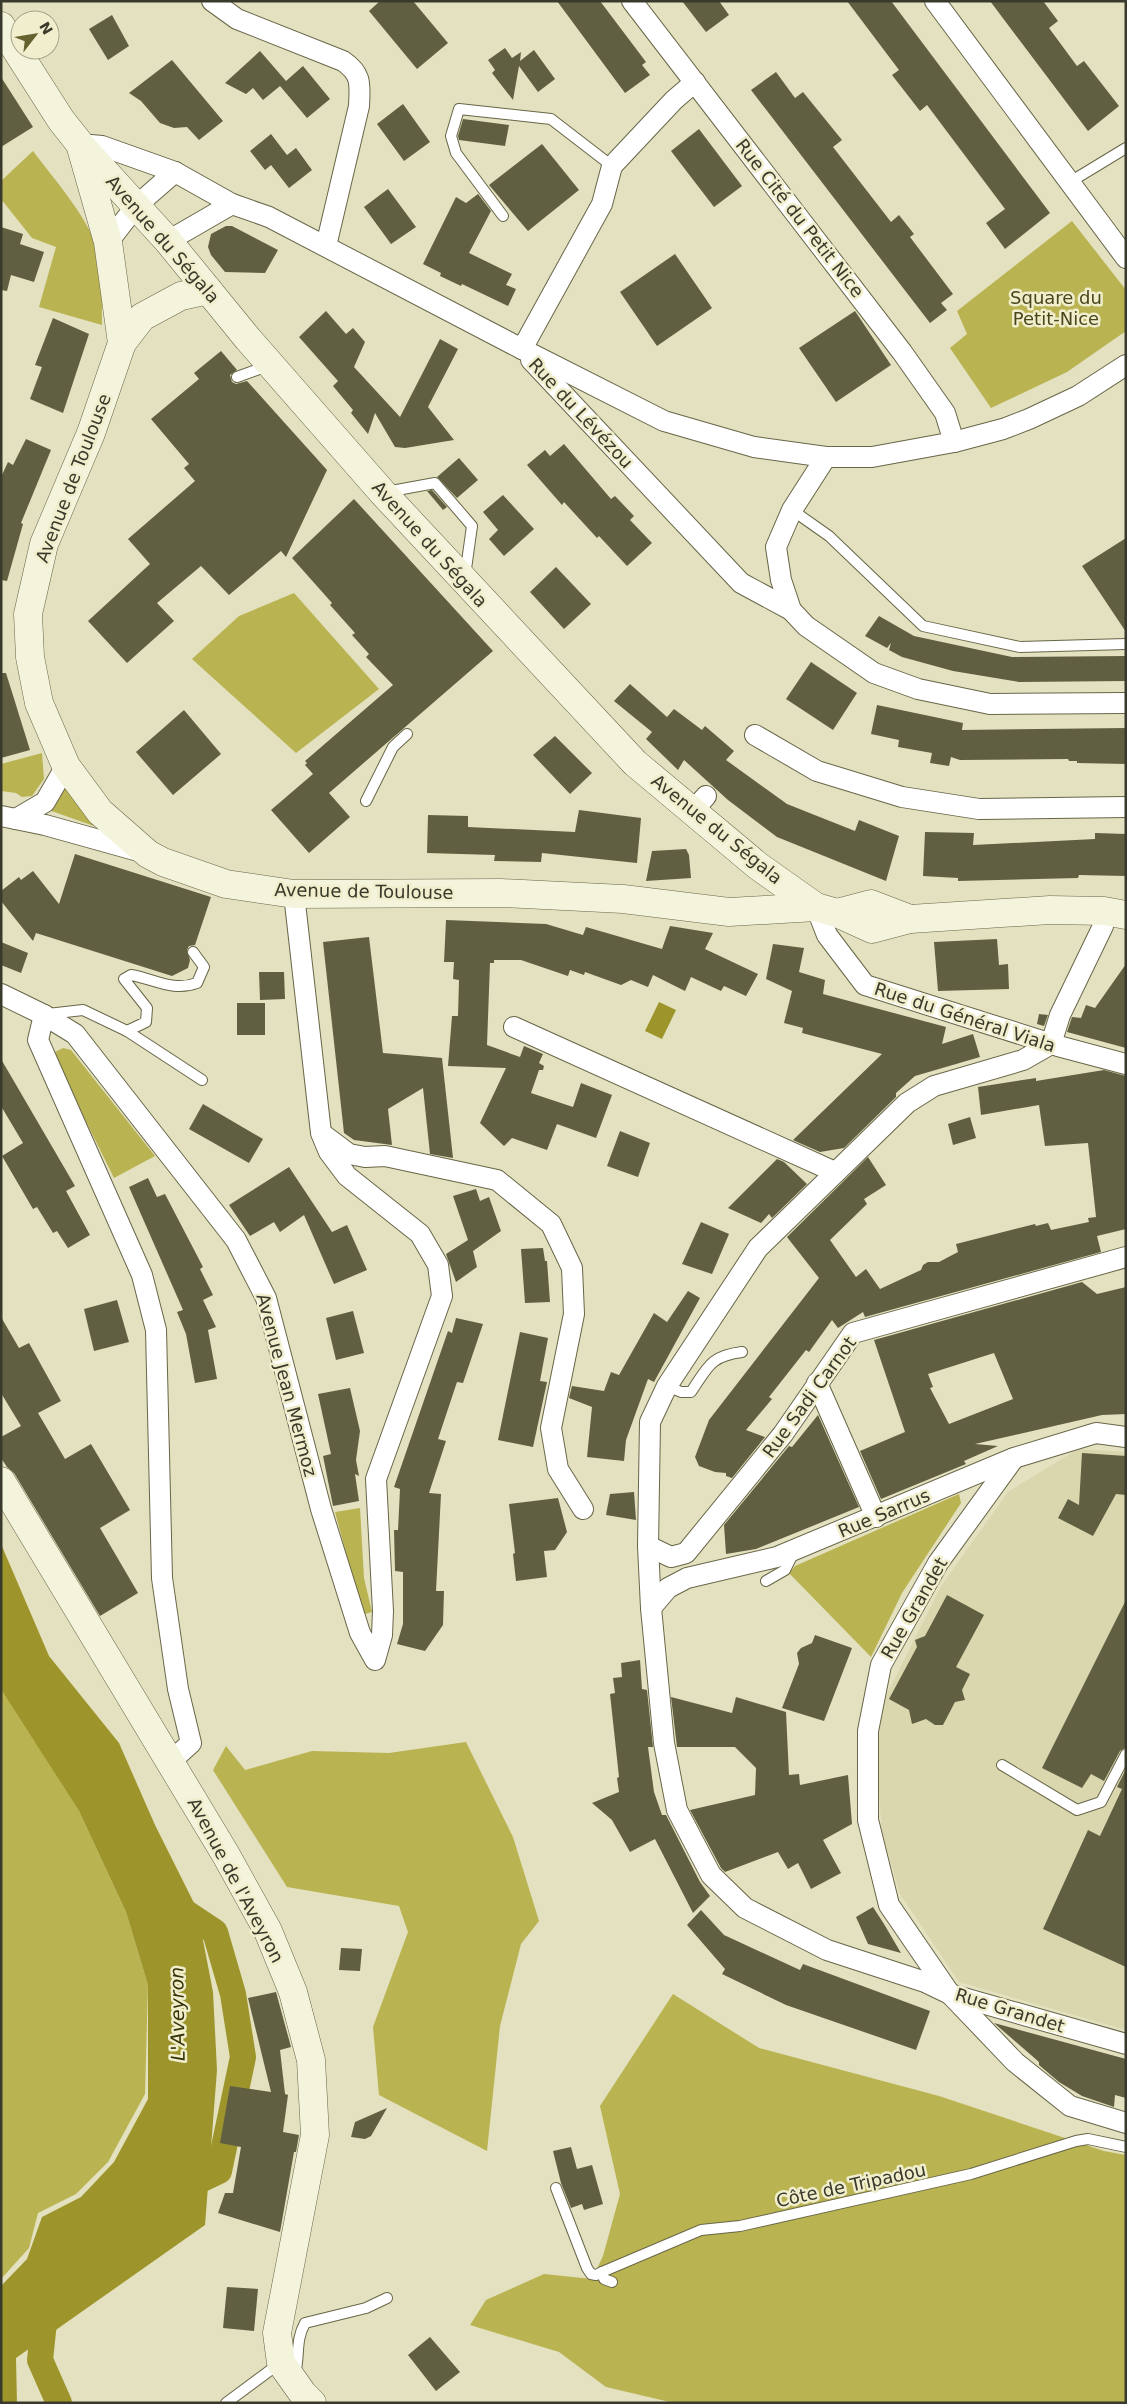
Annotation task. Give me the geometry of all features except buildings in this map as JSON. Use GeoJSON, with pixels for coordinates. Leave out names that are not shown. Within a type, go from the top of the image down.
{"type":"FeatureCollection","features":[{"type":"Feature","properties":{"kind":"main road","name":"Avenue de Toulouse"},"geometry":{"type":"LineString","coordinates":[[1,26],[56,113],[80,144],[108,242],[122,343],[91,433],[44,544],[28,614],[30,657],[40,703],[66,766],[100,812],[148,854],[163,862],[226,884],[294,894],[510,894],[623,899],[728,912],[827,910],[872,928],[910,919],[1050,910],[1115,913]]}},
{"type":"Feature","properties":{"kind":"main road","name":"Avenue du Ségala"},"geometry":{"type":"LineString","coordinates":[[80,144],[168,241],[271,365],[384,493],[464,582],[635,763],[699,803],[758,866],[827,910]]}},
{"type":"Feature","properties":{"kind":"main road"},"geometry":{"type":"LineString","coordinates":[[122,343],[142,317],[181,296],[208,290]]}},
{"type":"Feature","properties":{"kind":"main road","name":"Avenue de l'Aveyron"},"geometry":{"type":"LineString","coordinates":[[1,1481],[226,1854],[268,1931],[293,1992],[311,2060],[315,2134],[277,2333],[287,2371]]}},
{"type":"Feature","properties":{"kind":"main road"},"geometry":{"type":"LineString","coordinates":[[287,2371],[312,2403]]}},
{"type":"Feature","properties":{"kind":"street"},"geometry":{"type":"LineString","coordinates":[[212,1],[237,19],[343,61],[355,69],[360,85],[359,106],[326,246]]}},
{"type":"Feature","properties":{"kind":"street","name":"Rue Cité du Petit Nice"},"geometry":{"type":"LineString","coordinates":[[632,1],[902,352],[945,413],[954,442]]}},
{"type":"Feature","properties":{"kind":"street"},"geometry":{"type":"LineString","coordinates":[[934,1],[1126,258]]}},
{"type":"Feature","properties":{"kind":"street","name":"Rue du Lévézou"},"geometry":{"type":"LineString","coordinates":[[695,82],[674,100],[612,166],[602,204],[522,349],[741,583],[791,610]]}},
{"type":"Feature","properties":{"kind":"street"},"geometry":{"type":"LineString","coordinates":[[80,144],[102,146],[175,172],[232,204],[269,217],[664,421],[754,447],[826,457],[872,457],[954,442],[1003,429],[1029,419],[1078,396],[1126,365]]}},
{"type":"Feature","properties":{"kind":"street"},"geometry":{"type":"LineString","coordinates":[[108,242],[136,206],[175,172]]}},
{"type":"Feature","properties":{"kind":"street"},"geometry":{"type":"LineString","coordinates":[[168,241],[232,204]]}},
{"type":"Feature","properties":{"kind":"street"},"geometry":{"type":"LineString","coordinates":[[826,457],[792,510],[776,547],[781,580],[791,610],[806,626],[874,673],[918,689],[990,704],[1126,703]]}},
{"type":"Feature","properties":{"kind":"street"},"geometry":{"type":"LineString","coordinates":[[754,735],[817,771],[902,797],[980,809],[1126,807]]}},
{"type":"Feature","properties":{"kind":"street"},"geometry":{"type":"LineString","coordinates":[[9,817],[45,802],[66,766]]}},
{"type":"Feature","properties":{"kind":"street"},"geometry":{"type":"LineString","coordinates":[[9,817],[148,854]]}},
{"type":"Feature","properties":{"kind":"street","name":"Avenue Jean Mermoz"},"geometry":{"type":"LineString","coordinates":[[44,1015],[75,1034],[236,1240],[258,1281],[266,1298],[321,1509],[360,1633],[375,1660],[382,1635],[383,1611],[376,1479],[442,1296],[438,1265],[420,1234],[347,1176],[328,1152],[321,1134],[294,894]]}},
{"type":"Feature","properties":{"kind":"street","name":"Rue du Général Viala"},"geometry":{"type":"LineString","coordinates":[[827,910],[827,935],[864,985],[1051,1044],[1126,1064]]}},
{"type":"Feature","properties":{"kind":"street"},"geometry":{"type":"LineString","coordinates":[[1115,913],[1103,926],[1060,1015],[1051,1044],[1023,1060],[934,1086],[907,1104],[758,1248],[667,1386],[650,1422],[648,1546],[651,1608],[664,1743],[677,1810],[711,1874],[745,1908],[827,1950],[925,1982],[950,1994],[980,2013],[1016,2062],[1070,2106],[1126,2123]]}},
{"type":"Feature","properties":{"kind":"street"},"geometry":{"type":"LineString","coordinates":[[1,994],[44,1015],[38,1040],[142,1276],[156,1330],[162,1578],[178,1689],[191,1743],[170,1762]]}},
{"type":"Feature","properties":{"kind":"street"},"geometry":{"type":"LineString","coordinates":[[514,1027],[835,1172]]}},
{"type":"Feature","properties":{"kind":"street"},"geometry":{"type":"LineString","coordinates":[[321,1134],[349,1154],[365,1157],[384,1156],[498,1180],[551,1224],[572,1268],[574,1314],[551,1428],[558,1469],[583,1509]]}},
{"type":"Feature","properties":{"kind":"street","name":"Rue Sadi Carnot"},"geometry":{"type":"LineString","coordinates":[[686,1553],[783,1434],[853,1332],[1126,1257]]}},
{"type":"Feature","properties":{"kind":"street"},"geometry":{"type":"LineString","coordinates":[[817,1382],[876,1517]]}},
{"type":"Feature","properties":{"kind":"street","name":"Rue Sarrus"},"geometry":{"type":"LineString","coordinates":[[651,1608],[668,1588],[687,1578],[777,1557],[1014,1458],[1096,1433],[1126,1437]]}},
{"type":"Feature","properties":{"kind":"street","name":"Rue Grandet"},"geometry":{"type":"LineString","coordinates":[[950,1994],[889,1905],[868,1820],[868,1731],[881,1664],[938,1563],[1014,1458]]}},
{"type":"Feature","properties":{"kind":"street"},"geometry":{"type":"LineString","coordinates":[[648,1546],[671,1557],[686,1553],[685,1560],[692,1571],[705,1573]]}},
{"type":"Feature","properties":{"kind":"street","name":"Rue Grandet"},"geometry":{"type":"LineString","coordinates":[[980,2013],[1126,2044]]}},
{"type":"Feature","properties":{"kind":"lane"},"geometry":{"type":"LineString","coordinates":[[503,216],[456,153],[451,136],[459,108],[551,119],[612,166]]}},
{"type":"Feature","properties":{"kind":"lane"},"geometry":{"type":"LineString","coordinates":[[1070,182],[1126,148]]}},
{"type":"Feature","properties":{"kind":"lane"},"geometry":{"type":"LineString","coordinates":[[237,377],[271,365]]}},
{"type":"Feature","properties":{"kind":"lane"},"geometry":{"type":"LineString","coordinates":[[384,493],[435,482],[472,526],[464,582]]}},
{"type":"Feature","properties":{"kind":"lane"},"geometry":{"type":"LineString","coordinates":[[792,510],[830,536],[922,626],[1020,647],[1126,644]]}},
{"type":"Feature","properties":{"kind":"lane"},"geometry":{"type":"LineString","coordinates":[[366,801],[393,747],[407,734]]}},
{"type":"Feature","properties":{"kind":"lane"},"geometry":{"type":"LineString","coordinates":[[127,1031],[146,1022],[147,1008],[124,979],[131,975],[145,977],[172,987],[186,987],[197,983],[204,967],[193,952]]}},
{"type":"Feature","properties":{"kind":"lane"},"geometry":{"type":"LineString","coordinates":[[44,1015],[83,1010],[127,1031],[202,1080]]}},
{"type":"Feature","properties":{"kind":"lane"},"geometry":{"type":"LineString","coordinates":[[667,1386],[681,1392],[691,1392],[712,1361],[726,1354],[742,1352]]}},
{"type":"Feature","properties":{"kind":"lane"},"geometry":{"type":"LineString","coordinates":[[766,1582],[785,1570],[796,1549]]}},
{"type":"Feature","properties":{"kind":"lane"},"geometry":{"type":"LineString","coordinates":[[1002,1766],[1077,1810],[1101,1802],[1126,1754]]}},
{"type":"Feature","properties":{"kind":"lane","name":"Côte de Tripadou"},"geometry":{"type":"LineString","coordinates":[[602,2272],[646,2251],[701,2230],[740,2226],[935,2183],[971,2174],[1076,2141],[1088,2140],[1126,2147]]}},
{"type":"Feature","properties":{"kind":"lane"},"geometry":{"type":"LineString","coordinates":[[556,2188],[587,2268],[591,2274],[596,2275],[602,2272],[604,2279],[612,2282]]}},
{"type":"Feature","properties":{"kind":"lane"},"geometry":{"type":"LineString","coordinates":[[226,2403],[298,2364],[298,2336],[305,2323],[366,2308],[387,2298]]}},
{"type":"Feature","properties":{"kind":"shaded area"},"geometry":{"type":"Polygon","coordinates":[[[1078,1449],[1126,1452],[1126,2030],[959,1982],[900,1894],[882,1833],[877,1768],[880,1722],[885,1698],[941,1586],[1008,1492],[1078,1449]]]}},
{"type":"Feature","properties":{"kind":"green space"},"geometry":{"type":"Polygon","coordinates":[[[33,151],[78,210],[97,248],[101,266],[102,325],[39,307],[56,247],[32,238],[1,199],[1,181],[33,151]]]}},
{"type":"Feature","properties":{"kind":"green space","name":"Square du Petit-Nice"},"geometry":{"type":"Polygon","coordinates":[[[1072,221],[1126,290],[1126,331],[1067,372],[991,408],[950,348],[967,334],[957,311],[1072,221]]]}},
{"type":"Feature","properties":{"kind":"green space"},"geometry":{"type":"Polygon","coordinates":[[[294,593],[379,689],[296,753],[192,659],[239,616],[294,593]]]}},
{"type":"Feature","properties":{"kind":"green space"},"geometry":{"type":"Polygon","coordinates":[[[42,753],[44,779],[32,796],[22,797],[16,793],[1,791],[1,764],[42,753]]]}},
{"type":"Feature","properties":{"kind":"green space"},"geometry":{"type":"Polygon","coordinates":[[[68,784],[108,831],[46,809],[68,784]]]}},
{"type":"Feature","properties":{"kind":"green space"},"geometry":{"type":"Polygon","coordinates":[[[63,1048],[71,1050],[155,1156],[114,1178],[57,1063],[55,1052],[63,1048]]]}},
{"type":"Feature","properties":{"kind":"green space"},"geometry":{"type":"Polygon","coordinates":[[[959,1494],[961,1503],[902,1593],[871,1657],[789,1573],[795,1566],[959,1494]]]}},
{"type":"Feature","properties":{"kind":"green space"},"geometry":{"type":"Polygon","coordinates":[[[360,1508],[364,1578],[372,1612],[365,1614],[335,1512],[360,1508]]]}},
{"type":"Feature","properties":{"kind":"green space"},"geometry":{"type":"Polygon","coordinates":[[[1,1687],[79,1811],[126,1912],[148,1985],[145,2094],[108,2162],[76,2194],[38,2213],[29,2248],[1,2279],[1,1687]]]}},
{"type":"Feature","properties":{"kind":"green space"},"geometry":{"type":"Polygon","coordinates":[[[466,1742],[513,1837],[539,1921],[521,1944],[500,2026],[487,2151],[379,2095],[373,2027],[408,1932],[399,1906],[287,1887],[213,1770],[226,1746],[245,1770],[312,1751],[389,1753],[466,1742]]]}},
{"type":"Feature","properties":{"kind":"green space"},"geometry":{"type":"Polygon","coordinates":[[[673,1994],[759,2048],[939,2096],[1104,2151],[1126,2155],[1126,2403],[674,2403],[606,2387],[559,2352],[470,2325],[486,2300],[544,2274],[592,2279],[603,2256],[620,2194],[600,2106],[673,1994]]]}},
{"type":"Feature","properties":{"kind":"water"},"geometry":{"type":"Polygon","coordinates":[[[659,1002],[676,1010],[662,1039],[645,1031],[659,1002]]]}},
{"type":"Feature","properties":{"kind":"water","name":"L'Aveyron"},"geometry":{"type":"Polygon","coordinates":[[[1,1544],[49,1656],[119,1743],[155,1825],[197,1909],[213,1992],[217,2070],[205,2225],[16,2358],[17,2403],[1,2403],[1,2286],[27,2259],[42,2217],[81,2197],[114,2162],[148,2099],[148,1985],[126,1912],[79,1811],[1,1689],[1,1544]]]}},
{"type":"Feature","properties":{"kind":"waterway"},"geometry":{"type":"LineString","coordinates":[[170,1902],[215,1932],[233,1994],[243,2057],[219,2171],[177,2191]]}},
{"type":"Feature","properties":{"kind":"waterway"},"geometry":{"type":"LineString","coordinates":[[46,2303],[40,2360],[59,2403]]}}]}
